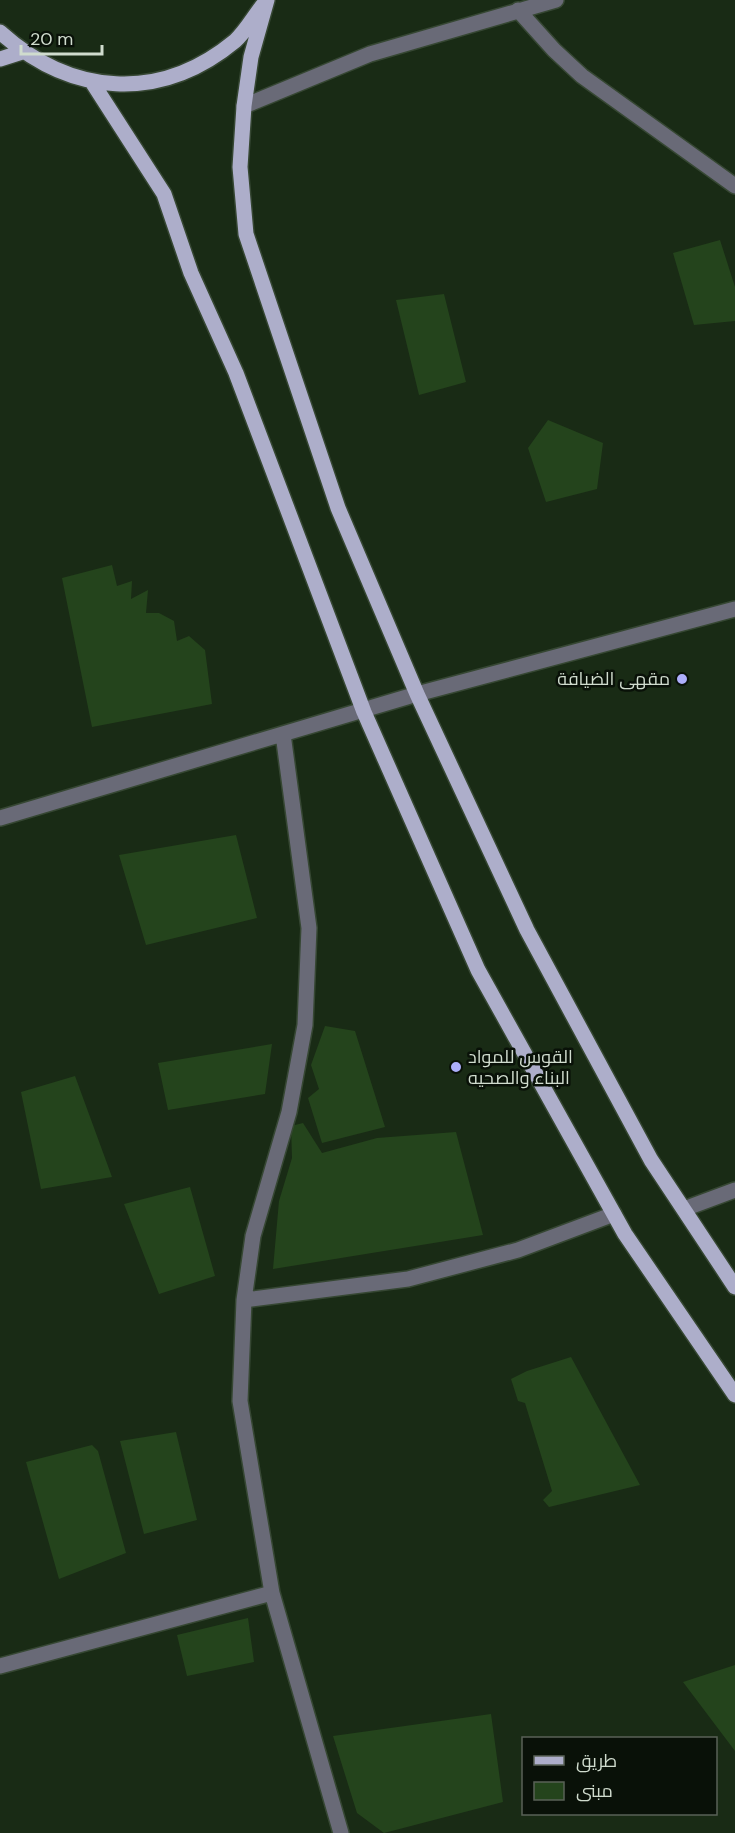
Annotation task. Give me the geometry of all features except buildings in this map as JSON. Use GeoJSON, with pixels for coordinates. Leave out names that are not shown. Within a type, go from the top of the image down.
{"type":"FeatureCollection","features":[{"type":"Feature","properties":{"kind":"main road"},"geometry":{"type":"LineString","coordinates":[[0,32],[22,52],[44,66],[92,82],[144,84],[194,69],[236,39],[267,0]]}},
{"type":"Feature","properties":{"kind":"main road"},"geometry":{"type":"LineString","coordinates":[[267,0],[251,57],[244,106],[240,167],[246,234],[338,508],[417,694],[527,930],[651,1160],[735,1287]]}},
{"type":"Feature","properties":{"kind":"main road"},"geometry":{"type":"LineString","coordinates":[[0,59],[22,52]]}},
{"type":"Feature","properties":{"kind":"main road"},"geometry":{"type":"LineString","coordinates":[[92,82],[164,194],[191,273],[236,373],[364,712],[478,970],[614,1214],[735,1395]]}},
{"type":"Feature","properties":{"kind":"street"},"geometry":{"type":"LineString","coordinates":[[244,106],[370,54],[555,0]]}},
{"type":"Feature","properties":{"kind":"street"},"geometry":{"type":"LineString","coordinates":[[518,10],[554,50],[582,76],[735,186]]}},
{"type":"Feature","properties":{"kind":"street"},"geometry":{"type":"LineString","coordinates":[[0,818],[364,712],[417,694],[735,609]]}},
{"type":"Feature","properties":{"kind":"street"},"geometry":{"type":"LineString","coordinates":[[283,734],[309,928],[305,1025],[289,1112],[253,1236],[244,1300],[240,1401],[272,1593],[340,1833]]}},
{"type":"Feature","properties":{"kind":"street"},"geometry":{"type":"LineString","coordinates":[[684,1209],[735,1190]]}},
{"type":"Feature","properties":{"kind":"street"},"geometry":{"type":"LineString","coordinates":[[244,1300],[408,1279],[518,1250],[614,1214]]}},
{"type":"Feature","properties":{"kind":"street"},"geometry":{"type":"LineString","coordinates":[[0,1666],[272,1593]]}},
{"type":"Feature","properties":{"kind":"place","name":"مقهى الضيافة"},"geometry":{"type":"Point","coordinates":[682,679]}},
{"type":"Feature","properties":{"kind":"place","name":"القوس للمواد البناء والصحيه"},"geometry":{"type":"Point","coordinates":[456,1067]}}]}
